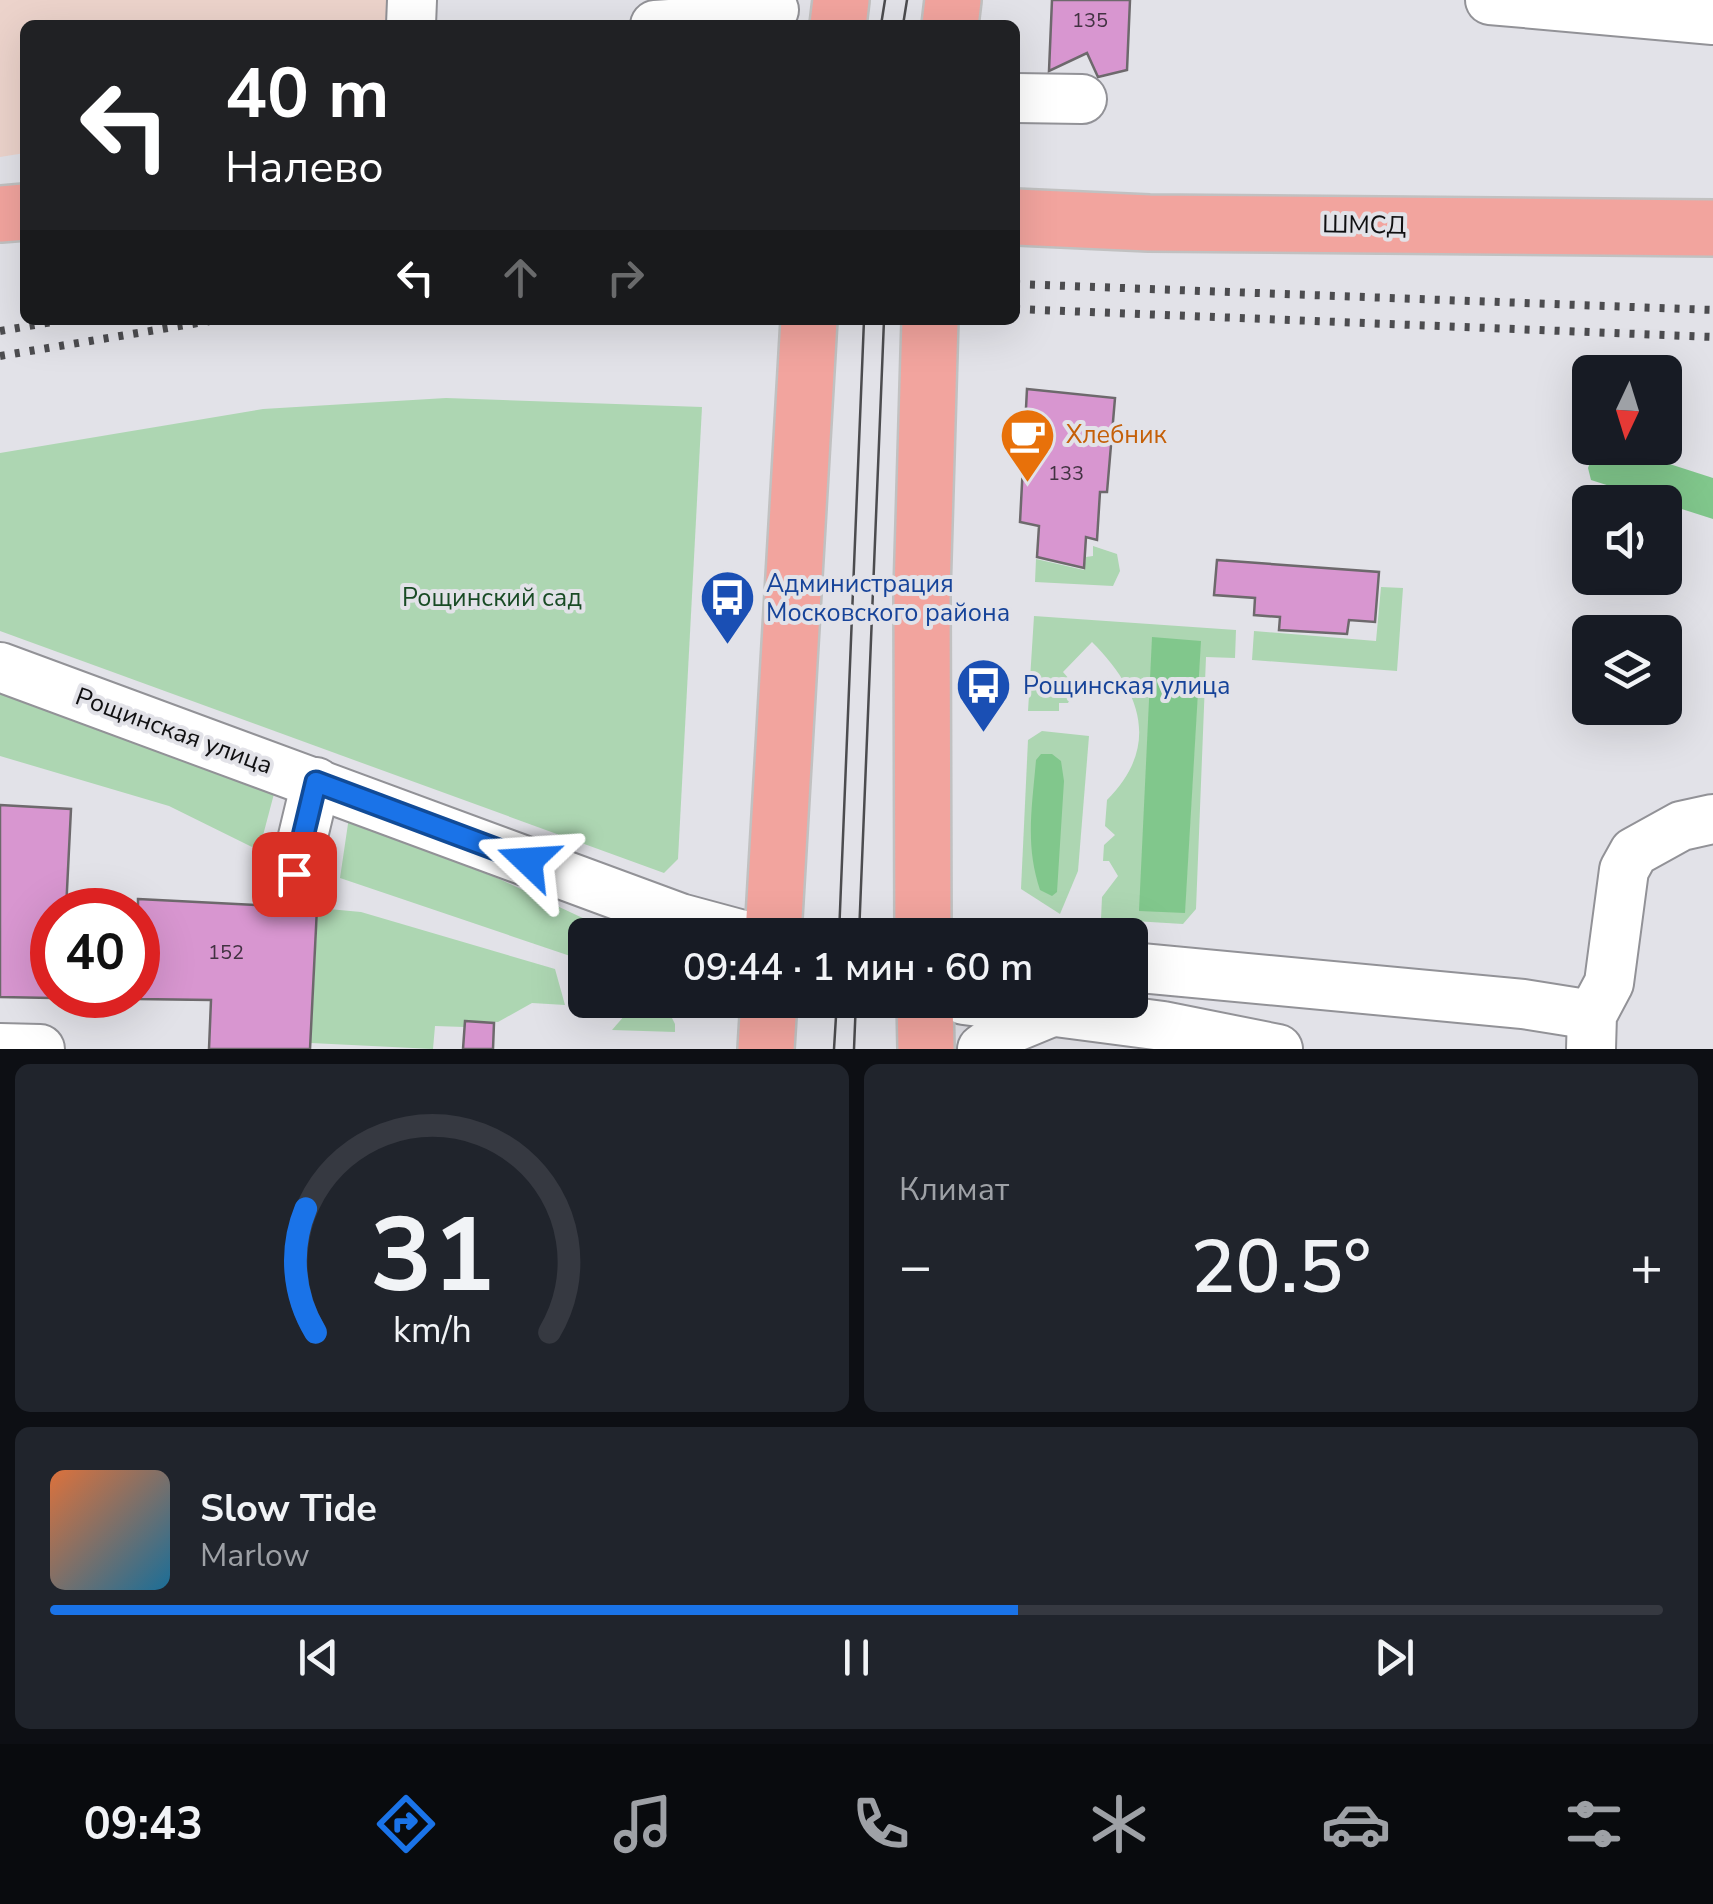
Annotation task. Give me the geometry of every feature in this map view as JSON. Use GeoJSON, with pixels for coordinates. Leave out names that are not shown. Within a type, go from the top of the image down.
{"type":"FeatureCollection","features":[{"type":"Feature","properties":{"kind":"main road","name":"ШМСД"},"geometry":{"type":"LineString","coordinates":[[1020,205],[1154,211],[1713,213]]}},
{"type":"Feature","properties":{"kind":"main road","name":"ШМСД"},"geometry":{"type":"LineString","coordinates":[[1020,218],[1713,228]]}},
{"type":"Feature","properties":{"kind":"main road"},"geometry":{"type":"LineString","coordinates":[[774,918],[809,325]]}},
{"type":"Feature","properties":{"kind":"main road"},"geometry":{"type":"LineString","coordinates":[[924,918],[922,610],[930,325]]}},
{"type":"Feature","properties":{"kind":"main road"},"geometry":{"type":"LineString","coordinates":[[766,1049],[768,1018]]}},
{"type":"Feature","properties":{"kind":"main road"},"geometry":{"type":"LineString","coordinates":[[925,1018],[926,1049]]}},
{"type":"Feature","properties":{"kind":"street"},"geometry":{"type":"LineString","coordinates":[[1490,0],[1713,20]]}},
{"type":"Feature","properties":{"kind":"street"},"geometry":{"type":"LineString","coordinates":[[727,20],[775,12]]}},
{"type":"Feature","properties":{"kind":"street"},"geometry":{"type":"LineString","coordinates":[[1020,98],[1082,99]]}},
{"type":"Feature","properties":{"kind":"street","name":"Рощинская улица"},"geometry":{"type":"LineString","coordinates":[[0,667],[680,918]]}},
{"type":"Feature","properties":{"kind":"street"},"geometry":{"type":"LineString","coordinates":[[294,874],[316,782]]}},
{"type":"Feature","properties":{"kind":"street"},"geometry":{"type":"LineString","coordinates":[[1148,970],[1523,1004],[1592,1032],[1609,983],[1624,870],[1634,852],[1680,826],[1713,818]]}},
{"type":"Feature","properties":{"kind":"street"},"geometry":{"type":"LineString","coordinates":[[982,1049],[1008,1030],[1037,1018]]}},
{"type":"Feature","properties":{"kind":"street"},"geometry":{"type":"LineString","coordinates":[[1105,1018],[1274,1048]]}},
{"type":"Feature","properties":{"kind":"street"},"geometry":{"type":"LineString","coordinates":[[0,1048],[40,1049]]}},
{"type":"Feature","properties":{"kind":"shaded area"},"geometry":{"type":"Polygon","coordinates":[[[0,0],[390,0],[389,20],[20,20],[20,154],[0,157],[0,0]]]}},
{"type":"Feature","properties":{"kind":"green space","name":"Рощинский сад"},"geometry":{"type":"Polygon","coordinates":[[[446,398],[702,407],[678,859],[664,873],[0,631],[0,453],[263,409],[446,398]]]}},
{"type":"Feature","properties":{"kind":"green space"},"geometry":{"type":"Polygon","coordinates":[[[1673,465],[1713,478],[1713,519],[1682,509],[1682,485],[1607,485],[1591,480],[1588,468],[1673,465]]]}},
{"type":"Feature","properties":{"kind":"green space"},"geometry":{"type":"Polygon","coordinates":[[[1093,546],[1117,554],[1120,571],[1113,586],[1035,582],[1036,559],[1084,570],[1086,557],[1093,556],[1093,546]]]}},
{"type":"Feature","properties":{"kind":"green space"},"geometry":{"type":"Polygon","coordinates":[[[1381,587],[1403,588],[1397,671],[1252,660],[1254,631],[1376,641],[1381,587]]]}},
{"type":"Feature","properties":{"kind":"green space"},"geometry":{"type":"Polygon","coordinates":[[[1034,616],[1236,630],[1235,658],[1206,657],[1196,909],[1183,924],[1148,922],[1148,918],[1101,918],[1102,897],[1118,876],[1109,861],[1103,861],[1104,845],[1115,835],[1105,826],[1107,800],[1124,780],[1139,739],[1133,699],[1123,680],[1092,642],[1063,672],[1076,687],[1068,703],[1059,703],[1059,711],[1028,711],[1034,616]]]}},
{"type":"Feature","properties":{"kind":"green space"},"geometry":{"type":"Polygon","coordinates":[[[1152,637],[1201,641],[1185,913],[1139,911],[1152,637]]]}},
{"type":"Feature","properties":{"kind":"green space"},"geometry":{"type":"Polygon","coordinates":[[[0,690],[275,790],[261,843],[252,847],[169,806],[0,756],[0,690]]]}},
{"type":"Feature","properties":{"kind":"green space"},"geometry":{"type":"Polygon","coordinates":[[[1042,731],[1089,736],[1078,871],[1060,914],[1021,889],[1028,740],[1042,731]]]}},
{"type":"Feature","properties":{"kind":"green space"},"geometry":{"type":"Polygon","coordinates":[[[1041,754],[1052,754],[1061,761],[1064,781],[1057,892],[1052,896],[1040,890],[1031,842],[1036,760],[1041,754]]]}},
{"type":"Feature","properties":{"kind":"green space"},"geometry":{"type":"Polygon","coordinates":[[[349,817],[461,861],[583,918],[568,918],[568,955],[340,878],[349,817]]]}},
{"type":"Feature","properties":{"kind":"green space"},"geometry":{"type":"Polygon","coordinates":[[[318,908],[361,912],[555,969],[565,1005],[532,1003],[498,1022],[464,1021],[464,1027],[435,1026],[433,1049],[311,1043],[318,908]]]}},
{"type":"Feature","properties":{"kind":"green space"},"geometry":{"type":"Polygon","coordinates":[[[622,1018],[672,1018],[675,1024],[675,1032],[612,1030],[622,1018]]]}},
{"type":"Feature","properties":{"kind":"building"},"geometry":{"type":"Polygon","coordinates":[[[1052,0],[1130,0],[1127,70],[1098,77],[1087,53],[1049,71],[1052,0]]]}},
{"type":"Feature","properties":{"kind":"building"},"geometry":{"type":"Polygon","coordinates":[[[1027,389],[1115,398],[1107,492],[1100,492],[1097,540],[1086,537],[1084,568],[1037,557],[1039,526],[1020,522],[1027,389]]]}},
{"type":"Feature","properties":{"kind":"building"},"geometry":{"type":"Polygon","coordinates":[[[1217,560],[1379,572],[1375,622],[1349,620],[1347,634],[1279,630],[1280,617],[1254,615],[1255,598],[1214,595],[1217,560]]]}},
{"type":"Feature","properties":{"kind":"building"},"geometry":{"type":"Polygon","coordinates":[[[0,805],[71,809],[67,888],[30,888],[30,998],[0,997],[0,805]]]}},
{"type":"Feature","properties":{"kind":"building"},"geometry":{"type":"Polygon","coordinates":[[[160,900],[317,908],[310,1049],[209,1049],[211,1000],[160,999],[160,900]]]}},
{"type":"Feature","properties":{"kind":"building"},"geometry":{"type":"Polygon","coordinates":[[[465,1021],[494,1023],[493,1049],[463,1049],[465,1021]]]}},
{"type":"Feature","properties":{"kind":"tram line"},"geometry":{"type":"LineString","coordinates":[[882,20],[885,0]]}},
{"type":"Feature","properties":{"kind":"tram line"},"geometry":{"type":"LineString","coordinates":[[904,20],[907,0]]}},
{"type":"Feature","properties":{"kind":"tram line"},"geometry":{"type":"LineString","coordinates":[[840,918],[864,325]]}},
{"type":"Feature","properties":{"kind":"tram line"},"geometry":{"type":"LineString","coordinates":[[860,918],[884,325]]}},
{"type":"Feature","properties":{"kind":"tram line"},"geometry":{"type":"LineString","coordinates":[[834,1049],[836,1018]]}},
{"type":"Feature","properties":{"kind":"tram line"},"geometry":{"type":"LineString","coordinates":[[854,1049],[855,1018]]}},
{"type":"Feature","properties":{"kind":"railway"},"geometry":{"type":"LineString","coordinates":[[1020,284],[1713,310]]}},
{"type":"Feature","properties":{"kind":"railway"},"geometry":{"type":"LineString","coordinates":[[1020,309],[1713,337]]}},
{"type":"Feature","properties":{"kind":"railway"},"geometry":{"type":"LineString","coordinates":[[0,331],[35,325]]}},
{"type":"Feature","properties":{"kind":"railway"},"geometry":{"type":"LineString","coordinates":[[0,356],[186,325]]}},
{"type":"Feature","properties":{"kind":"place","name":"Хлебник"},"geometry":{"type":"Point","coordinates":[1027,484]}},
{"type":"Feature","properties":{"kind":"place","name":"Администрация Московского района"},"geometry":{"type":"Point","coordinates":[727,647]}},
{"type":"Feature","properties":{"kind":"place","name":"Рощинская улица"},"geometry":{"type":"Point","coordinates":[984,735]}},
{"type":"Feature","properties":{"kind":"route"},"geometry":{"type":"LineString","coordinates":[[294,874],[316,782],[528,861]]}}]}
